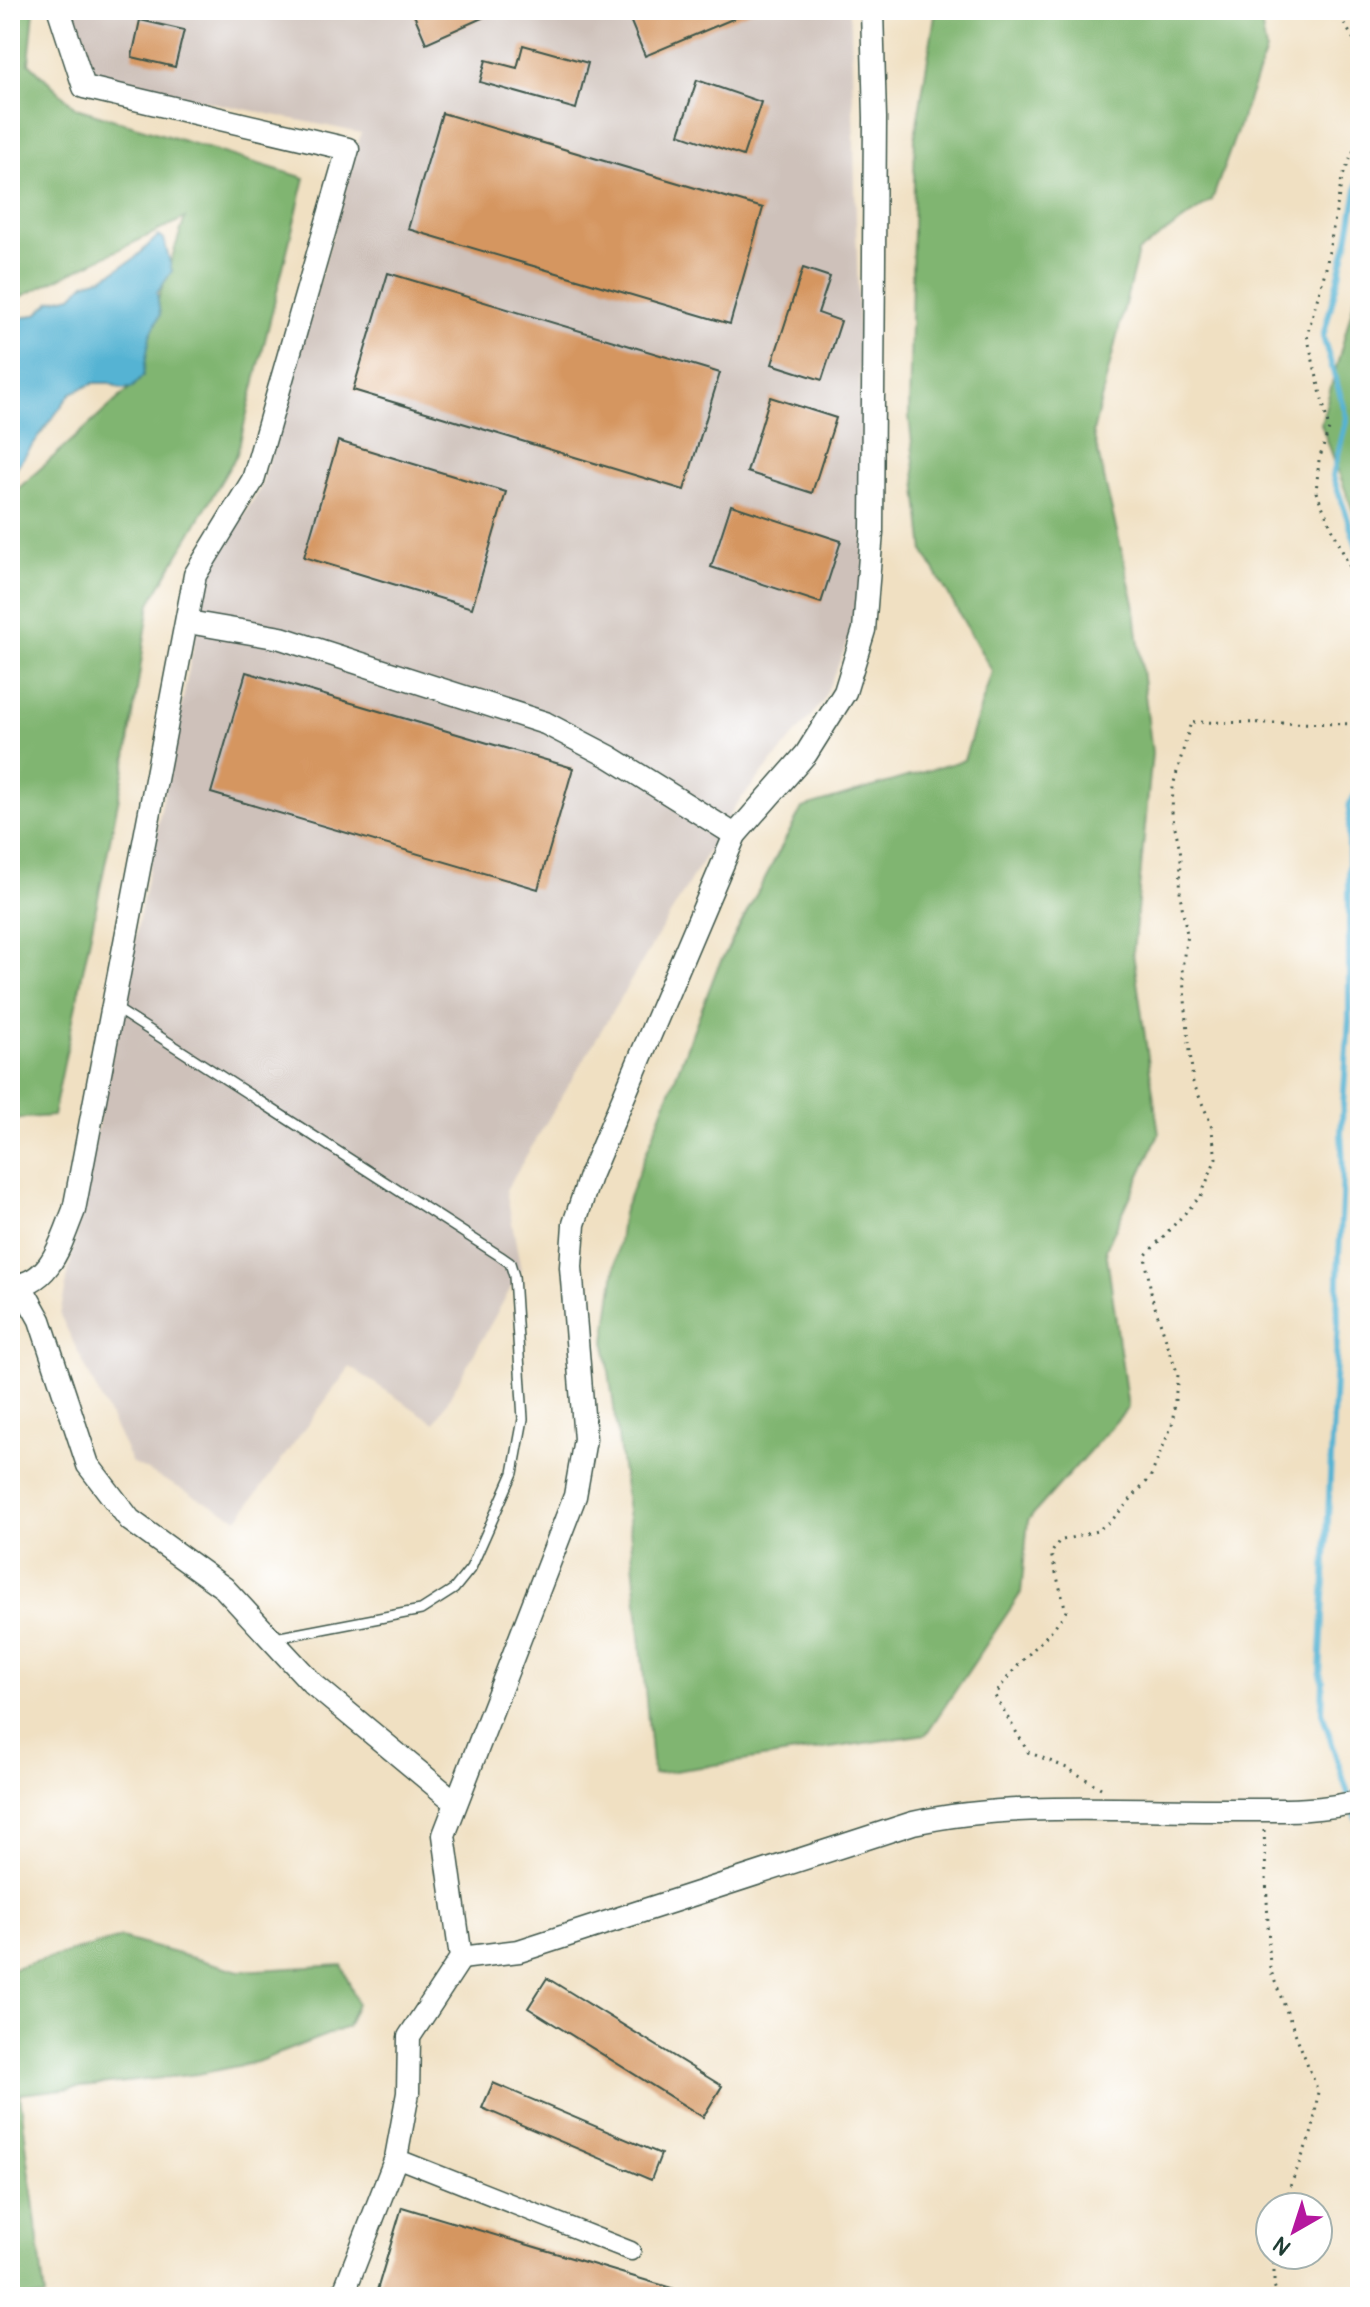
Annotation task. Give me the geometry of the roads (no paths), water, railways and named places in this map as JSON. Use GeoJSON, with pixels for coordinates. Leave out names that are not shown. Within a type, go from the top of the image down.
{"type":"FeatureCollection","features":[{"type":"Feature","properties":{"kind":"street"},"geometry":{"type":"LineString","coordinates":[[59,10],[84,87],[348,149],[253,480],[195,575],[74,1210],[52,1262],[37,1280],[16,1286],[40,1320],[88,1465],[130,1520],[224,1588],[313,1684],[455,1802]]}},
{"type":"Feature","properties":{"kind":"street"},"geometry":{"type":"LineString","coordinates":[[342,2297],[396,2158],[408,2093],[409,2037],[461,1958],[444,1835],[575,1496],[585,1439],[571,1267],[574,1224],[590,1176],[735,835],[806,754],[845,692],[864,630],[872,516],[875,118],[872,10]]}},
{"type":"Feature","properties":{"kind":"street"},"geometry":{"type":"LineString","coordinates":[[188,622],[281,638],[545,723],[610,757],[735,835]]}},
{"type":"Feature","properties":{"kind":"street"},"geometry":{"type":"LineString","coordinates":[[461,1958],[519,1951],[939,1817],[966,1812],[1263,1810],[1341,1806],[1360,1801]]}},
{"type":"Feature","properties":{"kind":"street"},"geometry":{"type":"LineString","coordinates":[[396,2158],[631,2251]]}},
{"type":"Feature","properties":{"kind":"lane"},"geometry":{"type":"LineString","coordinates":[[113,1006],[500,1256],[510,1263],[514,1276],[523,1419],[513,1473],[471,1568],[454,1589],[421,1610],[271,1639]]}},
{"type":"Feature","properties":{"kind":"water"},"geometry":{"type":"Polygon","coordinates":[[[158,236],[164,239],[172,271],[157,293],[160,315],[150,336],[143,376],[132,388],[94,383],[71,393],[10,476],[10,321],[37,314],[51,301],[72,296],[85,283],[104,277],[134,259],[158,236]]]}},
{"type":"Feature","properties":{"kind":"waterway"},"geometry":{"type":"LineString","coordinates":[[1359,10],[1360,14]]}},
{"type":"Feature","properties":{"kind":"waterway"},"geometry":{"type":"LineString","coordinates":[[1360,172],[1348,240],[1323,337],[1347,417],[1333,476],[1360,555]]}},
{"type":"Feature","properties":{"kind":"waterway"},"geometry":{"type":"LineString","coordinates":[[1349,1797],[1322,1712],[1323,1681],[1320,1674],[1338,1321],[1343,1181],[1341,1134],[1349,1020],[1349,805],[1360,787]]}},
{"type":"Feature","properties":{"kind":"waterway"},"geometry":{"type":"LineString","coordinates":[[1353,1808],[1360,1827]]}}]}
